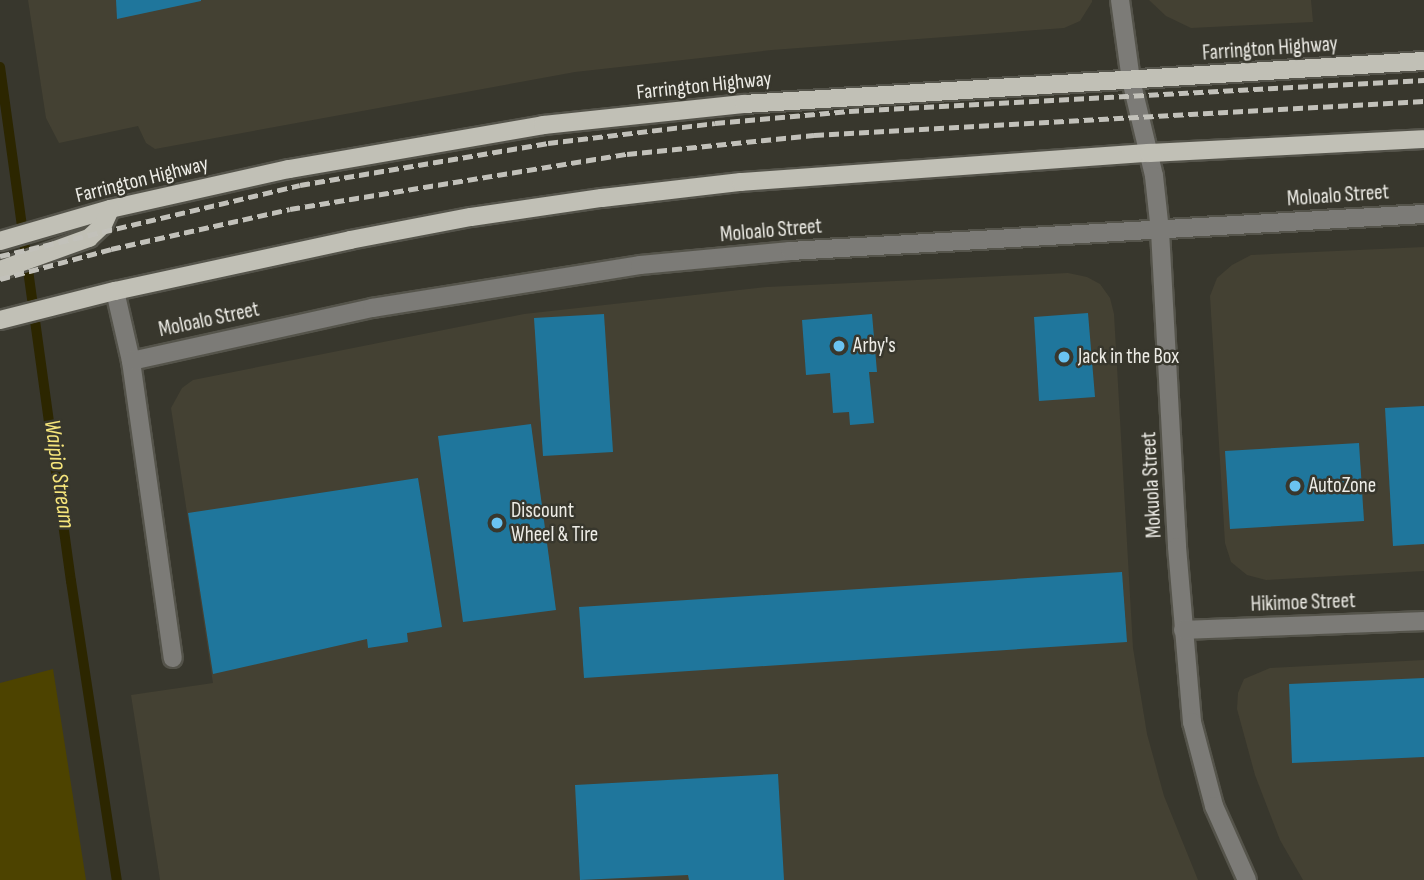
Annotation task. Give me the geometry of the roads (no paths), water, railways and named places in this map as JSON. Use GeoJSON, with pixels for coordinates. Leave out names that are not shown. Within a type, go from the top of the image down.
{"type":"FeatureCollection","features":[{"type":"Feature","properties":{"kind":"main road","name":"Farrington Highway"},"geometry":{"type":"LineString","coordinates":[[0,241],[110,209],[289,169],[543,125],[744,104],[1424,61]]}},
{"type":"Feature","properties":{"kind":"main road"},"geometry":{"type":"LineString","coordinates":[[0,320],[115,291],[471,217],[602,198],[741,182],[1149,153],[1424,139]]}},
{"type":"Feature","properties":{"kind":"main road"},"geometry":{"type":"LineString","coordinates":[[0,270],[89,238],[103,225],[110,209]]}},
{"type":"Feature","properties":{"kind":"street","name":"Mokuola Street"},"geometry":{"type":"LineString","coordinates":[[1120,0],[1131,80],[1149,153],[1160,231],[1183,630],[1192,722],[1214,806],[1247,880]]}},
{"type":"Feature","properties":{"kind":"street","name":"Moloalo Street"},"geometry":{"type":"LineString","coordinates":[[131,361],[372,308],[640,265],[790,251],[1424,214]]}},
{"type":"Feature","properties":{"kind":"street"},"geometry":{"type":"LineString","coordinates":[[115,291],[131,361],[173,658]]}},
{"type":"Feature","properties":{"kind":"street","name":"Hikimoe Street"},"geometry":{"type":"LineString","coordinates":[[1183,630],[1424,621]]}},
{"type":"Feature","properties":{"kind":"waterway","name":"Waipio Stream"},"geometry":{"type":"LineString","coordinates":[[0,67],[71,581],[117,880]]}},
{"type":"Feature","properties":{"kind":"railway"},"geometry":{"type":"LineString","coordinates":[[0,256],[300,185],[548,143],[715,123],[849,111],[1424,80]]}},
{"type":"Feature","properties":{"kind":"railway"},"geometry":{"type":"LineString","coordinates":[[0,279],[111,249],[290,209],[627,154],[814,135],[1424,101]]}},
{"type":"Feature","properties":{"kind":"place","name":"Arby's"},"geometry":{"type":"Point","coordinates":[839,346]}},
{"type":"Feature","properties":{"kind":"place","name":"Jack in the Box"},"geometry":{"type":"Point","coordinates":[1064,357]}},
{"type":"Feature","properties":{"kind":"place","name":"AutoZone"},"geometry":{"type":"Point","coordinates":[1295,486]}},
{"type":"Feature","properties":{"kind":"place","name":"Discount Wheel & Tire"},"geometry":{"type":"Point","coordinates":[497,523]}}]}
